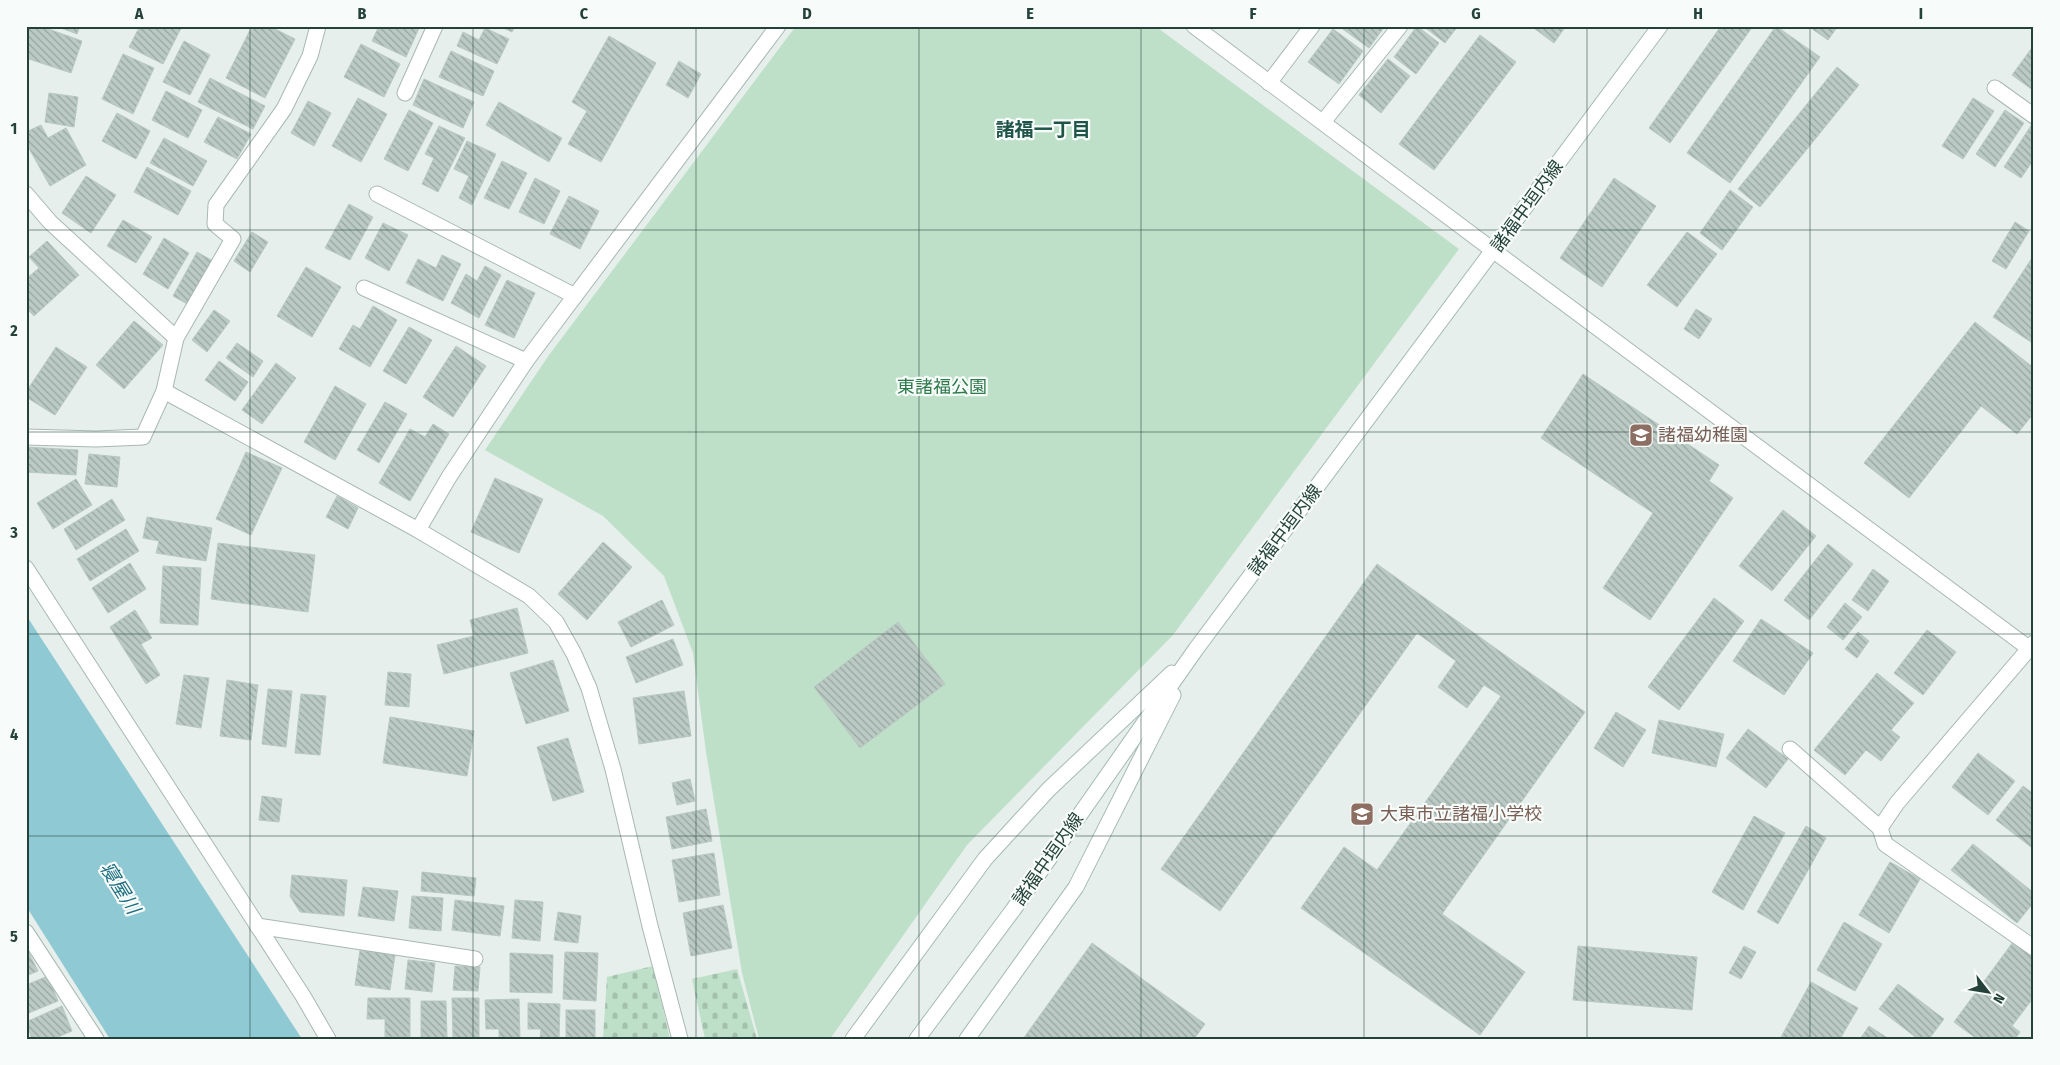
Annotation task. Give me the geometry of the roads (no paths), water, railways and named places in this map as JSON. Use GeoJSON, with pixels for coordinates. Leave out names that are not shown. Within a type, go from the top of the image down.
{"type":"FeatureCollection","features":[{"type":"Feature","properties":{"kind":"street"},"geometry":{"type":"LineString","coordinates":[[26,437],[96,439],[143,437],[164,391],[176,338],[233,239],[215,224],[216,205],[284,109],[310,56],[318,26]]}},
{"type":"Feature","properties":{"kind":"street"},"geometry":{"type":"LineString","coordinates":[[405,93],[435,26]]}},
{"type":"Feature","properties":{"kind":"street"},"geometry":{"type":"LineString","coordinates":[[418,530],[449,477],[526,361],[778,26]]}},
{"type":"Feature","properties":{"kind":"street"},"geometry":{"type":"LineString","coordinates":[[1194,26],[1494,251],[2032,646],[1897,803],[1880,828]]}},
{"type":"Feature","properties":{"kind":"street"},"geometry":{"type":"LineString","coordinates":[[1269,83],[1312,26]]}},
{"type":"Feature","properties":{"kind":"street"},"geometry":{"type":"LineString","coordinates":[[1323,122],[1400,26]]}},
{"type":"Feature","properties":{"kind":"street","name":"諸福中垣内線"},"geometry":{"type":"LineString","coordinates":[[917,1039],[1012,910],[1196,649],[1660,26]]}},
{"type":"Feature","properties":{"kind":"street"},"geometry":{"type":"LineString","coordinates":[[1995,88],[2034,116]]}},
{"type":"Feature","properties":{"kind":"street"},"geometry":{"type":"LineString","coordinates":[[26,194],[50,222],[176,338]]}},
{"type":"Feature","properties":{"kind":"street"},"geometry":{"type":"LineString","coordinates":[[377,194],[575,296]]}},
{"type":"Feature","properties":{"kind":"street"},"geometry":{"type":"LineString","coordinates":[[364,288],[526,361]]}},
{"type":"Feature","properties":{"kind":"street"},"geometry":{"type":"LineString","coordinates":[[164,391],[418,530],[529,596],[556,622],[574,654],[588,688],[613,769],[650,926],[680,1039]]}},
{"type":"Feature","properties":{"kind":"street"},"geometry":{"type":"LineString","coordinates":[[26,568],[328,1039]]}},
{"type":"Feature","properties":{"kind":"street"},"geometry":{"type":"LineString","coordinates":[[853,1039],[985,859],[1049,789],[1196,649]]}},
{"type":"Feature","properties":{"kind":"street"},"geometry":{"type":"LineString","coordinates":[[967,1039],[1076,887],[1196,649]]}},
{"type":"Feature","properties":{"kind":"street"},"geometry":{"type":"LineString","coordinates":[[1790,749],[1880,828],[1884,844],[2034,948]]}},
{"type":"Feature","properties":{"kind":"street"},"geometry":{"type":"LineString","coordinates":[[257,926],[475,959]]}},
{"type":"Feature","properties":{"kind":"street"},"geometry":{"type":"LineString","coordinates":[[26,932],[96,1039]]}},
{"type":"Feature","properties":{"kind":"water","name":"寝屋川"},"geometry":{"type":"Polygon","coordinates":[[[26,615],[302,1039],[110,1039],[26,906],[26,615]]]}},
{"type":"Feature","properties":{"kind":"place","name":"諸福幼稚園"},"geometry":{"type":"Point","coordinates":[1641,435]}},
{"type":"Feature","properties":{"kind":"place","name":"大東市立諸福小学校"},"geometry":{"type":"Point","coordinates":[1362,814]}},
{"type":"Feature","properties":{"kind":"district","name":"諸福一丁目"},"geometry":{"type":"Point","coordinates":[1043,129]}},
{"type":"Feature","properties":{"kind":"park label","name":"東諸福公園"},"geometry":{"type":"Point","coordinates":[942,387]}}]}
